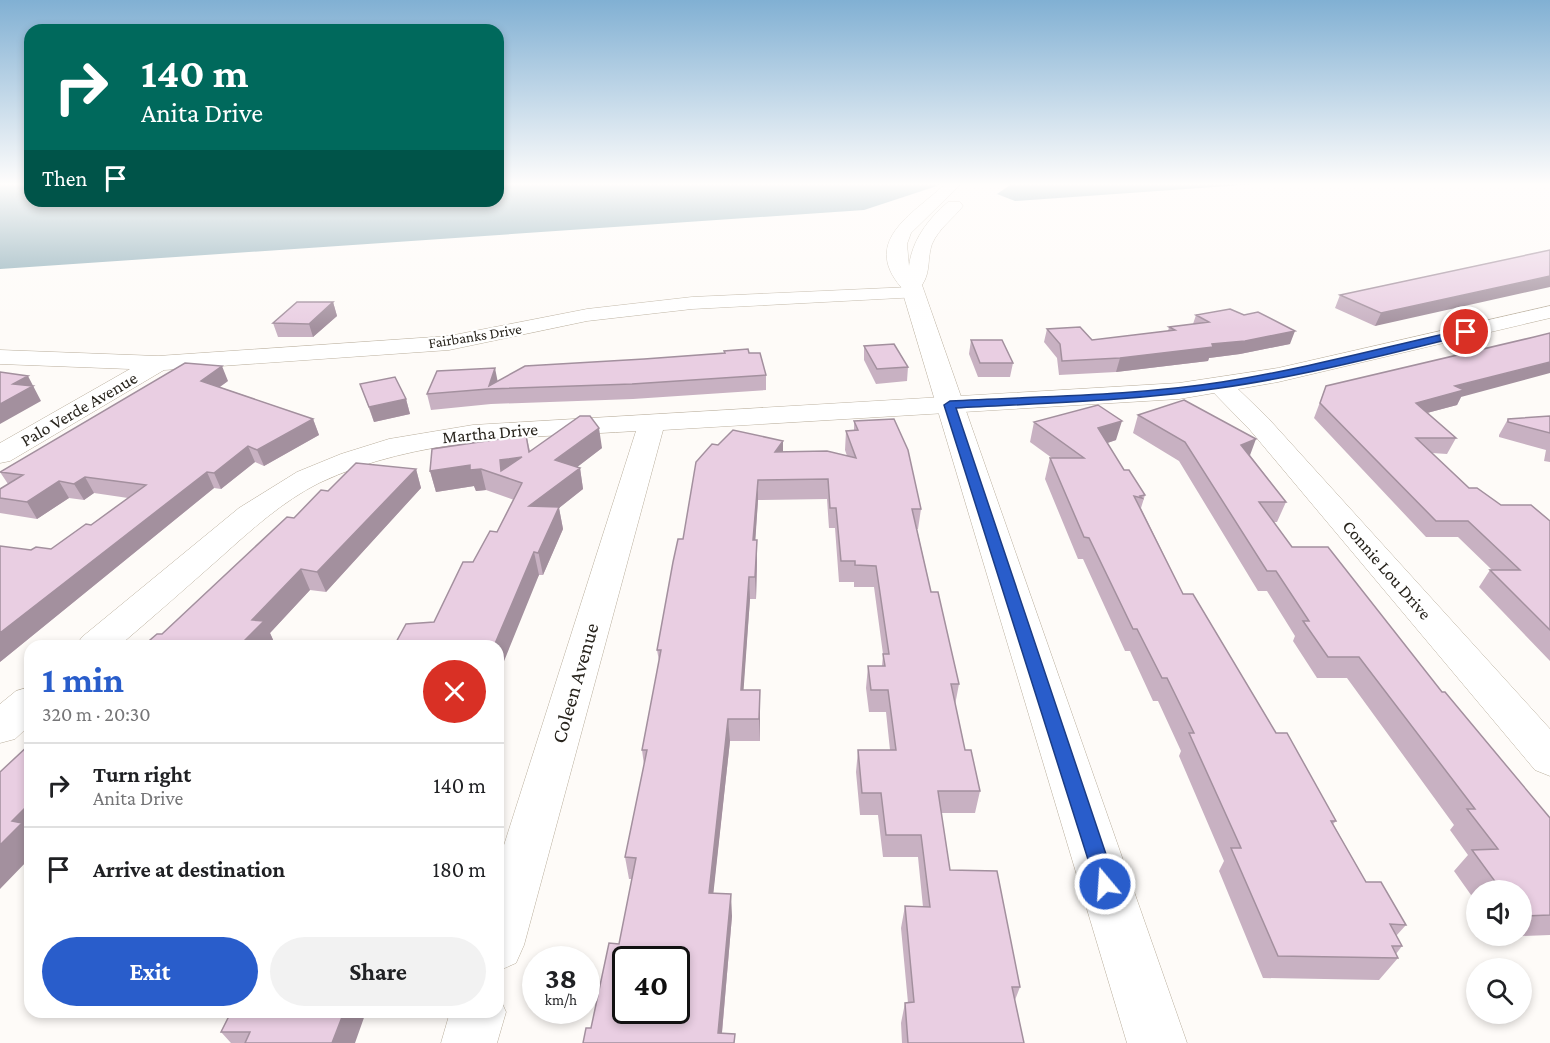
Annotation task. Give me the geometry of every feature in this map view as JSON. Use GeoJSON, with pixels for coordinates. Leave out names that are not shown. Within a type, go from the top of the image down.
{"type":"FeatureCollection","features":[{"type":"Feature","properties":{"kind":"street"},"geometry":{"type":"LineString","coordinates":[[930,232],[921,248],[920,275],[912,289],[1157,1043]]}},
{"type":"Feature","properties":{"kind":"street","name":"Fairbanks Drive"},"geometry":{"type":"LineString","coordinates":[[0,357],[158,363],[449,343],[587,315],[692,303],[912,289]]}},
{"type":"Feature","properties":{"kind":"street","name":"Martha Drive"},"geometry":{"type":"LineString","coordinates":[[102,640],[250,515],[286,490],[328,468],[374,452],[432,438],[473,433],[1131,394],[1220,385],[1278,375],[1550,312]]}},
{"type":"Feature","properties":{"kind":"street","name":"Palo Verde Avenue"},"geometry":{"type":"LineString","coordinates":[[0,455],[158,363]]}},
{"type":"Feature","properties":{"kind":"street","name":"Connie Lou Drive"},"geometry":{"type":"LineString","coordinates":[[1220,385],[1259,424],[1550,758]]}},
{"type":"Feature","properties":{"kind":"street","name":"Coleen Avenue"},"geometry":{"type":"LineString","coordinates":[[504,925],[652,422]]}},
{"type":"Feature","properties":{"kind":"street"},"geometry":{"type":"LineString","coordinates":[[0,727],[24,707]]}},
{"type":"Feature","properties":{"kind":"street"},"geometry":{"type":"LineString","coordinates":[[469,1043],[476,1018]]}},
{"type":"Feature","properties":{"kind":"water"},"geometry":{"type":"Polygon","coordinates":[[[0,232],[547,232],[0,269],[0,232]]]}},
{"type":"Feature","properties":{"kind":"building"},"geometry":{"type":"Polygon","coordinates":[[[1550,250],[1550,276],[1381,313],[1340,295],[1550,250]]]}},
{"type":"Feature","properties":{"kind":"building"},"geometry":{"type":"Polygon","coordinates":[[[297,302],[333,302],[309,324],[273,323],[297,302]]]}},
{"type":"Feature","properties":{"kind":"building"},"geometry":{"type":"Polygon","coordinates":[[[1230,309],[1244,315],[1258,312],[1295,331],[1245,341],[1212,344],[1213,347],[1120,358],[1062,361],[1060,344],[1047,329],[1080,327],[1092,340],[1175,330],[1169,327],[1209,322],[1196,315],[1230,309]]]}},
{"type":"Feature","properties":{"kind":"building"},"geometry":{"type":"Polygon","coordinates":[[[1550,333],[1550,362],[1455,386],[1464,390],[1416,403],[1456,438],[1416,438],[1469,488],[1477,488],[1501,505],[1531,505],[1550,521],[1550,630],[1490,570],[1520,570],[1468,521],[1436,521],[1320,403],[1326,386],[1550,333]]]}},
{"type":"Feature","properties":{"kind":"building"},"geometry":{"type":"Polygon","coordinates":[[[971,340],[1002,340],[1013,363],[980,363],[971,340]]]}},
{"type":"Feature","properties":{"kind":"building"},"geometry":{"type":"Polygon","coordinates":[[[894,344],[908,367],[877,369],[864,346],[894,344]]]}},
{"type":"Feature","properties":{"kind":"building"},"geometry":{"type":"Polygon","coordinates":[[[748,349],[749,353],[760,353],[766,375],[427,394],[437,371],[495,368],[489,386],[525,366],[725,353],[724,351],[748,349]]]}},
{"type":"Feature","properties":{"kind":"building"},"geometry":{"type":"Polygon","coordinates":[[[185,363],[222,366],[201,381],[313,419],[257,450],[248,446],[214,473],[207,472],[0,633],[0,546],[31,550],[36,547],[51,549],[86,524],[91,525],[146,485],[85,477],[74,484],[59,481],[27,502],[0,498],[0,489],[23,475],[0,472],[185,363]]]}},
{"type":"Feature","properties":{"kind":"building"},"geometry":{"type":"Polygon","coordinates":[[[0,372],[28,376],[13,384],[33,386],[0,404],[0,372]]]}},
{"type":"Feature","properties":{"kind":"building"},"geometry":{"type":"Polygon","coordinates":[[[395,377],[406,399],[369,407],[360,384],[395,377]]]}},
{"type":"Feature","properties":{"kind":"building"},"geometry":{"type":"Polygon","coordinates":[[[1184,400],[1256,439],[1241,445],[1286,502],[1259,502],[1292,547],[1328,547],[1442,692],[1445,692],[1550,818],[1550,915],[1532,916],[1532,880],[1494,880],[1472,850],[1498,849],[1467,809],[1475,809],[1359,657],[1328,657],[1303,621],[1309,621],[1276,571],[1267,571],[1185,442],[1138,415],[1184,400]]]}},
{"type":"Feature","properties":{"kind":"building"},"geometry":{"type":"Polygon","coordinates":[[[1098,405],[1122,421],[1098,428],[1124,470],[1129,470],[1145,495],[1140,496],[1142,498],[1134,496],[1183,594],[1193,594],[1276,733],[1287,733],[1336,821],[1331,821],[1366,882],[1381,882],[1406,925],[1390,924],[1402,946],[1392,946],[1398,958],[1278,956],[1231,848],[1241,848],[1189,733],[1194,733],[1167,678],[1162,678],[1137,629],[1133,629],[1089,538],[1084,537],[1050,458],[1084,458],[1034,422],[1098,405]]]}},
{"type":"Feature","properties":{"kind":"building"},"geometry":{"type":"Polygon","coordinates":[[[580,416],[590,416],[599,428],[555,460],[580,468],[529,506],[559,507],[538,553],[534,552],[497,640],[397,640],[406,624],[434,622],[463,562],[473,562],[490,531],[497,532],[522,483],[481,469],[470,470],[470,465],[430,471],[432,449],[526,435],[529,452],[580,416]],[[522,457],[500,460],[501,471],[522,457]]]}},
{"type":"Feature","properties":{"kind":"building"},"geometry":{"type":"Polygon","coordinates":[[[1550,416],[1550,433],[1508,422],[1508,419],[1550,416]]]}},
{"type":"Feature","properties":{"kind":"building"},"geometry":{"type":"Polygon","coordinates":[[[894,419],[908,450],[921,509],[912,509],[931,592],[938,592],[959,684],[951,684],[965,750],[971,750],[980,791],[938,791],[950,870],[997,871],[1020,987],[1012,987],[1024,1043],[908,1043],[905,1003],[914,1002],[905,906],[930,907],[921,835],[886,835],[881,793],[862,793],[858,750],[896,750],[888,690],[871,690],[868,666],[885,666],[883,654],[889,654],[876,566],[855,565],[855,561],[841,561],[836,508],[830,508],[828,479],[758,480],[753,540],[757,540],[755,577],[749,577],[741,690],[760,690],[759,719],[728,719],[709,893],[731,894],[718,1033],[735,1034],[734,1043],[583,1043],[586,1028],[591,1028],[592,1024],[600,1024],[600,986],[609,943],[619,944],[636,858],[625,857],[647,750],[642,750],[661,650],[657,650],[678,539],[683,539],[696,462],[712,444],[718,445],[733,430],[783,441],[775,452],[827,451],[856,458],[846,431],[858,430],[854,421],[894,419]]]}},
{"type":"Feature","properties":{"kind":"building"},"geometry":{"type":"Polygon","coordinates":[[[356,463],[416,469],[317,572],[301,569],[252,620],[264,621],[245,640],[150,640],[157,634],[162,634],[287,517],[294,518],[321,490],[328,491],[356,463]]]}},
{"type":"Feature","properties":{"kind":"building"},"geometry":{"type":"Polygon","coordinates":[[[24,750],[24,809],[12,821],[22,823],[0,845],[0,772],[24,750]]]}},
{"type":"Feature","properties":{"kind":"building"},"geometry":{"type":"Polygon","coordinates":[[[228,1018],[342,1018],[332,1043],[245,1043],[250,1032],[221,1032],[228,1018]]]}},
{"type":"Feature","properties":{"kind":"route"},"geometry":{"type":"LineString","coordinates":[[1105,884],[950,405],[1179,391],[1260,379],[1466,332]]}}]}
